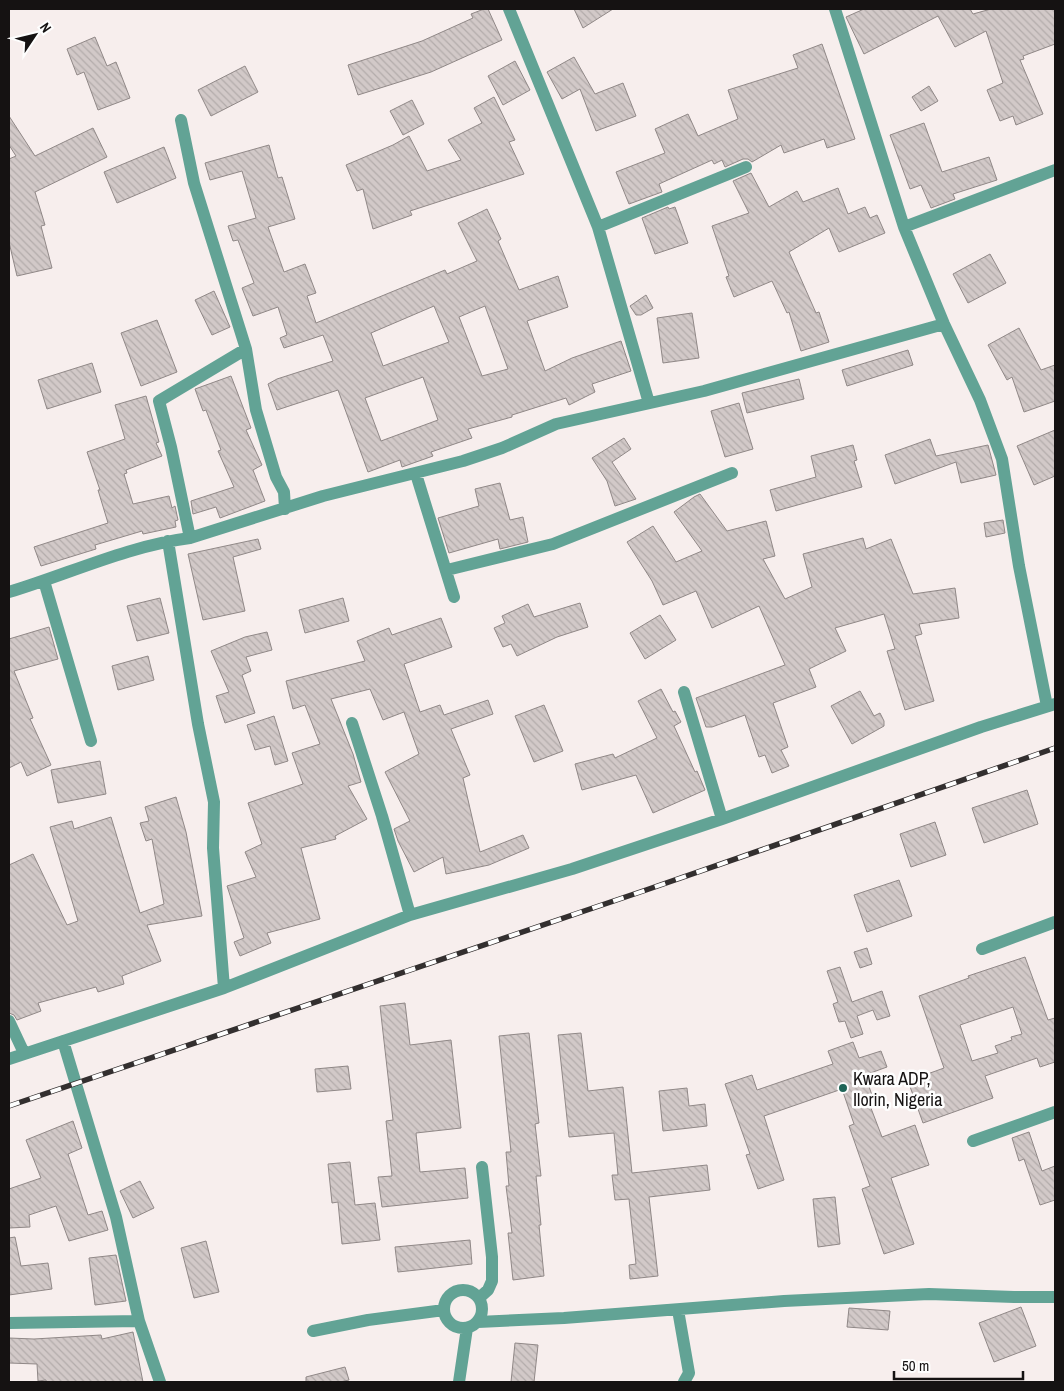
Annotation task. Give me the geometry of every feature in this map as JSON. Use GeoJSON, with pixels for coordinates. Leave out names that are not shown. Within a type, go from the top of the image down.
{"type":"FeatureCollection","features":[{"type":"Feature","properties":{"kind":"street"},"geometry":{"type":"LineString","coordinates":[[509,9],[598,228],[649,403]]}},
{"type":"Feature","properties":{"kind":"street"},"geometry":{"type":"LineString","coordinates":[[9,1059],[224,988],[410,915],[572,869],[722,819],[981,727],[1051,705],[1021,575],[1002,459],[980,400],[944,324],[904,227],[835,9]]}},
{"type":"Feature","properties":{"kind":"street"},"geometry":{"type":"LineString","coordinates":[[182,120],[187,152],[201,206],[246,349],[256,410],[276,477],[284,492],[285,509]]}},
{"type":"Feature","properties":{"kind":"street"},"geometry":{"type":"LineString","coordinates":[[598,228],[746,168]]}},
{"type":"Feature","properties":{"kind":"street"},"geometry":{"type":"LineString","coordinates":[[904,227],[1055,170]]}},
{"type":"Feature","properties":{"kind":"street"},"geometry":{"type":"LineString","coordinates":[[9,592],[44,582],[118,554],[168,541],[190,538],[323,496],[471,459],[502,448],[556,424],[704,391],[944,324]]}},
{"type":"Feature","properties":{"kind":"street"},"geometry":{"type":"LineString","coordinates":[[190,538],[171,447],[159,401],[246,349]]}},
{"type":"Feature","properties":{"kind":"street"},"geometry":{"type":"LineString","coordinates":[[447,570],[553,544],[732,473]]}},
{"type":"Feature","properties":{"kind":"street"},"geometry":{"type":"LineString","coordinates":[[416,474],[454,597]]}},
{"type":"Feature","properties":{"kind":"street"},"geometry":{"type":"LineString","coordinates":[[168,541],[198,724],[214,802],[213,848],[224,988]]}},
{"type":"Feature","properties":{"kind":"street"},"geometry":{"type":"LineString","coordinates":[[44,582],[91,741]]}},
{"type":"Feature","properties":{"kind":"street"},"geometry":{"type":"LineString","coordinates":[[684,692],[722,819]]}},
{"type":"Feature","properties":{"kind":"street"},"geometry":{"type":"LineString","coordinates":[[352,723],[390,841],[410,915]]}},
{"type":"Feature","properties":{"kind":"street"},"geometry":{"type":"LineString","coordinates":[[982,948],[1055,922]]}},
{"type":"Feature","properties":{"kind":"street"},"geometry":{"type":"LineString","coordinates":[[9,1021],[24,1054]]}},
{"type":"Feature","properties":{"kind":"street"},"geometry":{"type":"LineString","coordinates":[[62,1041],[116,1217],[139,1321],[160,1382]]}},
{"type":"Feature","properties":{"kind":"street"},"geometry":{"type":"LineString","coordinates":[[973,1141],[1055,1112]]}},
{"type":"Feature","properties":{"kind":"street"},"geometry":{"type":"LineString","coordinates":[[479,1298],[488,1290],[492,1281],[492,1258],[482,1168]]}},
{"type":"Feature","properties":{"kind":"street"},"geometry":{"type":"LineString","coordinates":[[459,1382],[472,1325],[482,1314],[482,1306],[479,1298],[473,1292],[465,1289],[456,1290],[449,1295],[445,1302],[444,1310],[446,1318],[451,1324],[459,1328],[472,1325],[784,1302],[929,1294],[1055,1297]]}},
{"type":"Feature","properties":{"kind":"street"},"geometry":{"type":"LineString","coordinates":[[313,1331],[368,1320],[444,1310]]}},
{"type":"Feature","properties":{"kind":"street"},"geometry":{"type":"LineString","coordinates":[[678,1310],[689,1373],[684,1382]]}},
{"type":"Feature","properties":{"kind":"street"},"geometry":{"type":"LineString","coordinates":[[9,1323],[139,1321]]}},
{"type":"Feature","properties":{"kind":"building"},"geometry":{"type":"Polygon","coordinates":[[[488,9],[502,40],[431,72],[358,95],[348,65],[422,41],[473,18],[471,14],[488,9]]]}},
{"type":"Feature","properties":{"kind":"building"},"geometry":{"type":"Polygon","coordinates":[[[574,9],[613,9],[583,28],[574,9]]]}},
{"type":"Feature","properties":{"kind":"building"},"geometry":{"type":"Polygon","coordinates":[[[864,9],[970,9],[973,14],[991,9],[1055,9],[1055,44],[1023,56],[1024,59],[1020,60],[1043,114],[1016,125],[1013,116],[1000,121],[987,90],[1003,83],[986,31],[955,47],[938,16],[864,54],[846,17],[864,9]]]}},
{"type":"Feature","properties":{"kind":"building"},"geometry":{"type":"Polygon","coordinates":[[[95,37],[107,66],[116,62],[130,98],[98,110],[84,72],[77,75],[67,49],[95,37]]]}},
{"type":"Feature","properties":{"kind":"building"},"geometry":{"type":"Polygon","coordinates":[[[822,44],[855,139],[827,148],[824,139],[784,153],[781,145],[752,162],[748,159],[743,159],[725,167],[722,160],[714,164],[712,160],[659,184],[662,192],[629,204],[616,172],[665,153],[655,129],[688,114],[698,136],[738,119],[728,90],[798,68],[793,55],[822,44]]]}},
{"type":"Feature","properties":{"kind":"building"},"geometry":{"type":"Polygon","coordinates":[[[574,57],[595,94],[623,83],[636,116],[596,131],[580,89],[562,99],[547,72],[574,57]]]}},
{"type":"Feature","properties":{"kind":"building"},"geometry":{"type":"Polygon","coordinates":[[[515,61],[530,90],[503,105],[488,76],[515,61]]]}},
{"type":"Feature","properties":{"kind":"building"},"geometry":{"type":"Polygon","coordinates":[[[245,66],[258,92],[211,116],[198,90],[245,66]]]}},
{"type":"Feature","properties":{"kind":"building"},"geometry":{"type":"Polygon","coordinates":[[[929,86],[938,101],[921,111],[912,97],[929,86]]]}},
{"type":"Feature","properties":{"kind":"building"},"geometry":{"type":"Polygon","coordinates":[[[494,97],[515,140],[509,142],[524,174],[410,211],[412,215],[373,229],[363,189],[357,191],[346,165],[409,136],[427,171],[461,160],[448,140],[482,123],[474,108],[494,97]]]}},
{"type":"Feature","properties":{"kind":"building"},"geometry":{"type":"Polygon","coordinates":[[[412,100],[424,124],[403,135],[390,111],[412,100]]]}},
{"type":"Feature","properties":{"kind":"building"},"geometry":{"type":"Polygon","coordinates":[[[9,116],[35,156],[93,128],[107,157],[35,192],[45,225],[41,226],[52,268],[17,276],[9,242],[9,159],[16,156],[9,145],[9,116]]]}},
{"type":"Feature","properties":{"kind":"building"},"geometry":{"type":"Polygon","coordinates":[[[924,123],[942,172],[989,157],[997,180],[953,194],[955,199],[931,208],[921,185],[910,189],[890,135],[924,123]]]}},
{"type":"Feature","properties":{"kind":"building"},"geometry":{"type":"Polygon","coordinates":[[[269,145],[278,178],[282,177],[295,219],[268,227],[284,272],[305,264],[316,293],[307,296],[316,323],[445,270],[447,274],[477,261],[458,223],[487,209],[501,239],[498,241],[519,290],[558,276],[568,307],[527,321],[545,371],[572,358],[621,341],[631,371],[592,384],[595,392],[569,405],[566,398],[512,415],[512,417],[468,429],[472,438],[431,452],[433,456],[402,467],[400,460],[368,472],[338,390],[277,410],[268,384],[277,379],[333,361],[323,335],[284,348],[280,338],[287,335],[278,307],[253,316],[242,288],[254,283],[238,240],[233,241],[228,226],[256,218],[242,171],[210,180],[205,163],[269,145]],[[434,306],[371,333],[383,366],[449,342],[434,306]],[[485,306],[459,317],[482,376],[508,369],[485,306]],[[423,377],[365,398],[381,441],[438,420],[423,377]]]}},
{"type":"Feature","properties":{"kind":"building"},"geometry":{"type":"Polygon","coordinates":[[[164,147],[176,178],[117,203],[104,172],[164,147]]]}},
{"type":"Feature","properties":{"kind":"building"},"geometry":{"type":"Polygon","coordinates":[[[751,173],[769,207],[797,191],[803,202],[838,188],[848,214],[865,207],[870,218],[877,215],[885,233],[839,252],[829,228],[789,252],[816,313],[819,312],[829,342],[801,351],[789,312],[787,313],[772,281],[734,297],[726,277],[729,276],[712,226],[749,213],[733,181],[751,173]]]}},
{"type":"Feature","properties":{"kind":"building"},"geometry":{"type":"Polygon","coordinates":[[[668,207],[669,209],[675,207],[688,243],[655,254],[642,218],[668,207]]]}},
{"type":"Feature","properties":{"kind":"building"},"geometry":{"type":"Polygon","coordinates":[[[990,254],[1006,283],[968,303],[953,274],[990,254]]]}},
{"type":"Feature","properties":{"kind":"building"},"geometry":{"type":"Polygon","coordinates":[[[214,291],[230,327],[212,335],[195,300],[214,291]]]}},
{"type":"Feature","properties":{"kind":"building"},"geometry":{"type":"Polygon","coordinates":[[[646,295],[653,308],[641,315],[636,315],[630,306],[646,295]]]}},
{"type":"Feature","properties":{"kind":"building"},"geometry":{"type":"Polygon","coordinates":[[[692,313],[699,358],[663,363],[657,318],[692,313]]]}},
{"type":"Feature","properties":{"kind":"building"},"geometry":{"type":"Polygon","coordinates":[[[157,320],[177,372],[141,386],[121,333],[157,320]]]}},
{"type":"Feature","properties":{"kind":"building"},"geometry":{"type":"Polygon","coordinates":[[[1019,328],[1041,370],[1055,365],[1055,401],[1024,412],[1012,377],[1007,380],[988,345],[1019,328]]]}},
{"type":"Feature","properties":{"kind":"building"},"geometry":{"type":"Polygon","coordinates":[[[908,350],[913,365],[847,386],[842,370],[908,350]]]}},
{"type":"Feature","properties":{"kind":"building"},"geometry":{"type":"Polygon","coordinates":[[[92,363],[101,392],[47,409],[38,380],[92,363]]]}},
{"type":"Feature","properties":{"kind":"building"},"geometry":{"type":"Polygon","coordinates":[[[231,376],[251,428],[246,430],[262,465],[253,470],[265,501],[220,518],[216,507],[193,514],[191,501],[234,487],[218,451],[221,450],[206,410],[203,411],[195,389],[231,376]]]}},
{"type":"Feature","properties":{"kind":"building"},"geometry":{"type":"Polygon","coordinates":[[[799,379],[804,399],[747,413],[742,393],[799,379]]]}},
{"type":"Feature","properties":{"kind":"building"},"geometry":{"type":"Polygon","coordinates":[[[146,396],[159,442],[156,443],[162,456],[126,470],[127,473],[124,474],[133,504],[169,496],[172,508],[175,506],[178,520],[175,521],[176,527],[143,534],[142,531],[95,545],[96,549],[41,566],[34,547],[108,523],[98,490],[100,490],[87,452],[125,439],[115,405],[146,396]]]}},
{"type":"Feature","properties":{"kind":"building"},"geometry":{"type":"Polygon","coordinates":[[[739,403],[753,449],[725,457],[711,411],[739,403]]]}},
{"type":"Feature","properties":{"kind":"building"},"geometry":{"type":"Polygon","coordinates":[[[1055,430],[1055,476],[1034,485],[1017,446],[1055,430]]]}},
{"type":"Feature","properties":{"kind":"building"},"geometry":{"type":"Polygon","coordinates":[[[624,438],[631,449],[612,462],[636,499],[615,506],[607,481],[592,458],[624,438]]]}},
{"type":"Feature","properties":{"kind":"building"},"geometry":{"type":"Polygon","coordinates":[[[930,439],[936,456],[988,445],[996,475],[961,483],[956,462],[895,484],[885,455],[930,439]]]}},
{"type":"Feature","properties":{"kind":"building"},"geometry":{"type":"Polygon","coordinates":[[[853,445],[857,460],[854,461],[862,487],[776,511],[770,490],[816,477],[811,456],[853,445]]]}},
{"type":"Feature","properties":{"kind":"building"},"geometry":{"type":"Polygon","coordinates":[[[500,483],[510,520],[523,517],[528,542],[500,549],[498,539],[449,553],[438,518],[479,506],[475,489],[500,483]]]}},
{"type":"Feature","properties":{"kind":"building"},"geometry":{"type":"Polygon","coordinates":[[[700,494],[727,531],[766,521],[775,556],[763,559],[785,599],[812,587],[803,554],[863,538],[866,549],[891,539],[913,594],[955,588],[959,618],[919,624],[922,634],[915,636],[934,701],[905,710],[887,651],[895,649],[884,614],[835,628],[846,651],[809,669],[816,687],[773,703],[788,747],[781,750],[789,766],[772,773],[765,755],[759,757],[745,715],[712,727],[706,727],[696,698],[785,665],[759,606],[712,628],[696,591],[663,605],[652,581],[627,542],[653,526],[676,562],[702,551],[674,512],[700,494]]]}},
{"type":"Feature","properties":{"kind":"building"},"geometry":{"type":"Polygon","coordinates":[[[1003,520],[1005,533],[986,537],[984,523],[1003,520]]]}},
{"type":"Feature","properties":{"kind":"building"},"geometry":{"type":"Polygon","coordinates":[[[258,539],[261,549],[233,557],[245,611],[203,620],[188,554],[258,539]]]}},
{"type":"Feature","properties":{"kind":"building"},"geometry":{"type":"Polygon","coordinates":[[[160,598],[169,633],[137,641],[127,606],[160,598]]]}},
{"type":"Feature","properties":{"kind":"building"},"geometry":{"type":"Polygon","coordinates":[[[343,598],[349,621],[305,633],[299,610],[343,598]]]}},
{"type":"Feature","properties":{"kind":"building"},"geometry":{"type":"Polygon","coordinates":[[[580,603],[588,627],[557,637],[517,656],[511,644],[503,647],[494,628],[505,623],[502,616],[528,604],[534,617],[580,603]]]}},
{"type":"Feature","properties":{"kind":"building"},"geometry":{"type":"Polygon","coordinates":[[[660,615],[676,640],[645,659],[630,633],[660,615]]]}},
{"type":"Feature","properties":{"kind":"building"},"geometry":{"type":"Polygon","coordinates":[[[441,618],[452,647],[404,664],[420,712],[440,705],[444,715],[488,700],[493,714],[451,729],[470,775],[463,778],[480,852],[523,835],[529,848],[489,865],[446,874],[443,857],[414,872],[394,829],[410,821],[385,772],[419,754],[404,712],[383,720],[370,689],[331,699],[353,754],[361,782],[348,786],[367,819],[335,836],[336,839],[301,848],[320,919],[267,933],[271,943],[240,956],[234,942],[244,938],[227,886],[256,877],[245,852],[262,844],[248,803],[303,784],[292,753],[320,744],[305,705],[293,709],[286,681],[365,661],[357,641],[389,628],[392,635],[441,618]]]}},
{"type":"Feature","properties":{"kind":"building"},"geometry":{"type":"Polygon","coordinates":[[[49,627],[58,659],[14,671],[33,718],[30,719],[51,765],[27,776],[21,762],[9,768],[9,639],[49,627]]]}},
{"type":"Feature","properties":{"kind":"building"},"geometry":{"type":"Polygon","coordinates":[[[267,632],[272,650],[246,657],[251,671],[242,675],[255,713],[225,723],[216,696],[229,692],[211,651],[245,637],[267,632]]]}},
{"type":"Feature","properties":{"kind":"building"},"geometry":{"type":"Polygon","coordinates":[[[148,656],[154,680],[118,690],[112,666],[148,656]]]}},
{"type":"Feature","properties":{"kind":"building"},"geometry":{"type":"Polygon","coordinates":[[[661,689],[673,712],[675,711],[681,722],[674,726],[705,790],[653,813],[636,775],[582,790],[575,764],[613,754],[615,758],[657,738],[638,701],[661,689]]]}},
{"type":"Feature","properties":{"kind":"building"},"geometry":{"type":"Polygon","coordinates":[[[860,691],[874,716],[880,713],[884,726],[852,744],[831,706],[860,691]]]}},
{"type":"Feature","properties":{"kind":"building"},"geometry":{"type":"Polygon","coordinates":[[[544,705],[563,751],[534,762],[515,716],[544,705]]]}},
{"type":"Feature","properties":{"kind":"building"},"geometry":{"type":"Polygon","coordinates":[[[274,716],[288,761],[275,765],[270,746],[255,750],[247,725],[274,716]]]}},
{"type":"Feature","properties":{"kind":"building"},"geometry":{"type":"Polygon","coordinates":[[[100,761],[106,794],[58,803],[51,770],[100,761]]]}},
{"type":"Feature","properties":{"kind":"building"},"geometry":{"type":"Polygon","coordinates":[[[1027,790],[1038,824],[984,843],[972,808],[1027,790]]]}},
{"type":"Feature","properties":{"kind":"building"},"geometry":{"type":"Polygon","coordinates":[[[176,797],[186,832],[202,916],[147,925],[161,961],[122,976],[124,984],[98,992],[96,987],[38,1003],[41,1011],[17,1020],[14,1015],[9,1013],[9,865],[33,854],[67,925],[78,921],[50,827],[72,821],[74,829],[111,817],[140,913],[164,904],[152,839],[146,841],[140,823],[149,821],[145,807],[176,797]]]}},
{"type":"Feature","properties":{"kind":"building"},"geometry":{"type":"Polygon","coordinates":[[[935,822],[946,855],[911,867],[900,834],[935,822]]]}},
{"type":"Feature","properties":{"kind":"building"},"geometry":{"type":"Polygon","coordinates":[[[899,880],[912,916],[867,932],[854,895],[899,880]]]}},
{"type":"Feature","properties":{"kind":"building"},"geometry":{"type":"Polygon","coordinates":[[[867,948],[872,964],[860,968],[854,952],[867,948]]]}},
{"type":"Feature","properties":{"kind":"building"},"geometry":{"type":"Polygon","coordinates":[[[1025,957],[1048,1020],[1055,1018],[1055,1062],[1040,1067],[1037,1058],[985,1076],[993,1098],[923,1123],[908,1081],[944,1068],[919,996],[969,978],[968,976],[1025,957]],[[1013,1007],[960,1025],[972,1061],[998,1053],[995,1046],[1012,1040],[1011,1037],[1022,1034],[1013,1007]]]}},
{"type":"Feature","properties":{"kind":"building"},"geometry":{"type":"Polygon","coordinates":[[[840,967],[852,1002],[882,991],[890,1016],[877,1020],[873,1010],[857,1016],[863,1034],[851,1038],[845,1021],[839,1022],[833,1004],[838,1002],[827,971],[840,967]]]}},
{"type":"Feature","properties":{"kind":"building"},"geometry":{"type":"Polygon","coordinates":[[[405,1003],[410,1045],[451,1040],[461,1128],[416,1133],[420,1172],[465,1168],[468,1198],[382,1207],[378,1177],[392,1176],[386,1121],[393,1120],[380,1006],[405,1003]]]}},
{"type":"Feature","properties":{"kind":"building"},"geometry":{"type":"Polygon","coordinates":[[[529,1033],[539,1123],[535,1124],[541,1176],[536,1176],[544,1276],[513,1280],[508,1233],[512,1233],[506,1186],[509,1186],[506,1152],[511,1152],[499,1036],[529,1033]]]}},
{"type":"Feature","properties":{"kind":"building"},"geometry":{"type":"Polygon","coordinates":[[[581,1033],[588,1091],[623,1087],[632,1173],[707,1165],[710,1190],[649,1197],[658,1276],[630,1279],[629,1265],[636,1264],[629,1199],[615,1200],[612,1175],[618,1175],[614,1133],[569,1137],[558,1035],[581,1033]]]}},
{"type":"Feature","properties":{"kind":"building"},"geometry":{"type":"Polygon","coordinates":[[[853,1042],[859,1058],[881,1051],[887,1067],[865,1075],[874,1101],[869,1103],[882,1137],[915,1125],[929,1165],[891,1178],[914,1244],[884,1254],[862,1189],[870,1186],[849,1126],[854,1124],[842,1089],[764,1116],[784,1180],[758,1189],[746,1155],[750,1154],[725,1084],[752,1075],[757,1090],[833,1064],[828,1051],[853,1042]]]}},
{"type":"Feature","properties":{"kind":"building"},"geometry":{"type":"Polygon","coordinates":[[[348,1066],[351,1089],[317,1092],[315,1069],[348,1066]]]}},
{"type":"Feature","properties":{"kind":"building"},"geometry":{"type":"Polygon","coordinates":[[[687,1088],[689,1106],[705,1104],[707,1126],[663,1131],[659,1091],[687,1088]]]}},
{"type":"Feature","properties":{"kind":"building"},"geometry":{"type":"Polygon","coordinates":[[[73,1121],[82,1148],[68,1154],[88,1215],[102,1211],[108,1230],[69,1241],[56,1206],[29,1215],[30,1227],[9,1228],[9,1189],[41,1178],[26,1140],[73,1121]]]}},
{"type":"Feature","properties":{"kind":"building"},"geometry":{"type":"Polygon","coordinates":[[[1029,1132],[1042,1171],[1055,1166],[1055,1200],[1040,1205],[1024,1159],[1019,1161],[1012,1138],[1029,1132]]]}},
{"type":"Feature","properties":{"kind":"building"},"geometry":{"type":"Polygon","coordinates":[[[350,1162],[355,1205],[375,1203],[380,1240],[342,1244],[338,1202],[332,1203],[328,1164],[350,1162]]]}},
{"type":"Feature","properties":{"kind":"building"},"geometry":{"type":"Polygon","coordinates":[[[140,1181],[154,1208],[133,1218],[120,1191],[140,1181]]]}},
{"type":"Feature","properties":{"kind":"building"},"geometry":{"type":"Polygon","coordinates":[[[835,1197],[840,1244],[818,1247],[813,1199],[835,1197]]]}},
{"type":"Feature","properties":{"kind":"building"},"geometry":{"type":"Polygon","coordinates":[[[15,1237],[21,1266],[48,1263],[52,1289],[9,1295],[9,1238],[15,1237]]]}},
{"type":"Feature","properties":{"kind":"building"},"geometry":{"type":"Polygon","coordinates":[[[470,1240],[472,1264],[398,1272],[395,1247],[470,1240]]]}},
{"type":"Feature","properties":{"kind":"building"},"geometry":{"type":"Polygon","coordinates":[[[206,1241],[219,1292],[194,1298],[181,1248],[206,1241]]]}},
{"type":"Feature","properties":{"kind":"building"},"geometry":{"type":"Polygon","coordinates":[[[116,1255],[126,1301],[95,1305],[89,1258],[116,1255]]]}},
{"type":"Feature","properties":{"kind":"building"},"geometry":{"type":"Polygon","coordinates":[[[1021,1307],[1036,1346],[994,1362],[979,1323],[1021,1307]]]}},
{"type":"Feature","properties":{"kind":"building"},"geometry":{"type":"Polygon","coordinates":[[[849,1308],[890,1311],[888,1330],[847,1327],[849,1308]]]}},
{"type":"Feature","properties":{"kind":"building"},"geometry":{"type":"Polygon","coordinates":[[[133,1332],[143,1382],[38,1381],[37,1364],[9,1363],[9,1338],[34,1339],[101,1335],[102,1339],[133,1332]]]}},
{"type":"Feature","properties":{"kind":"building"},"geometry":{"type":"Polygon","coordinates":[[[515,1343],[538,1345],[534,1382],[511,1382],[515,1343]]]}},
{"type":"Feature","properties":{"kind":"building"},"geometry":{"type":"Polygon","coordinates":[[[345,1367],[349,1380],[340,1382],[306,1382],[306,1377],[345,1367]]]}},
{"type":"Feature","properties":{"kind":"railway"},"geometry":{"type":"LineString","coordinates":[[9,1106],[646,890],[1055,748]]}},
{"type":"Feature","properties":{"kind":"place","name":"Kwara ADP, Ilorin, Nigeria"},"geometry":{"type":"Point","coordinates":[843,1088]}}]}
